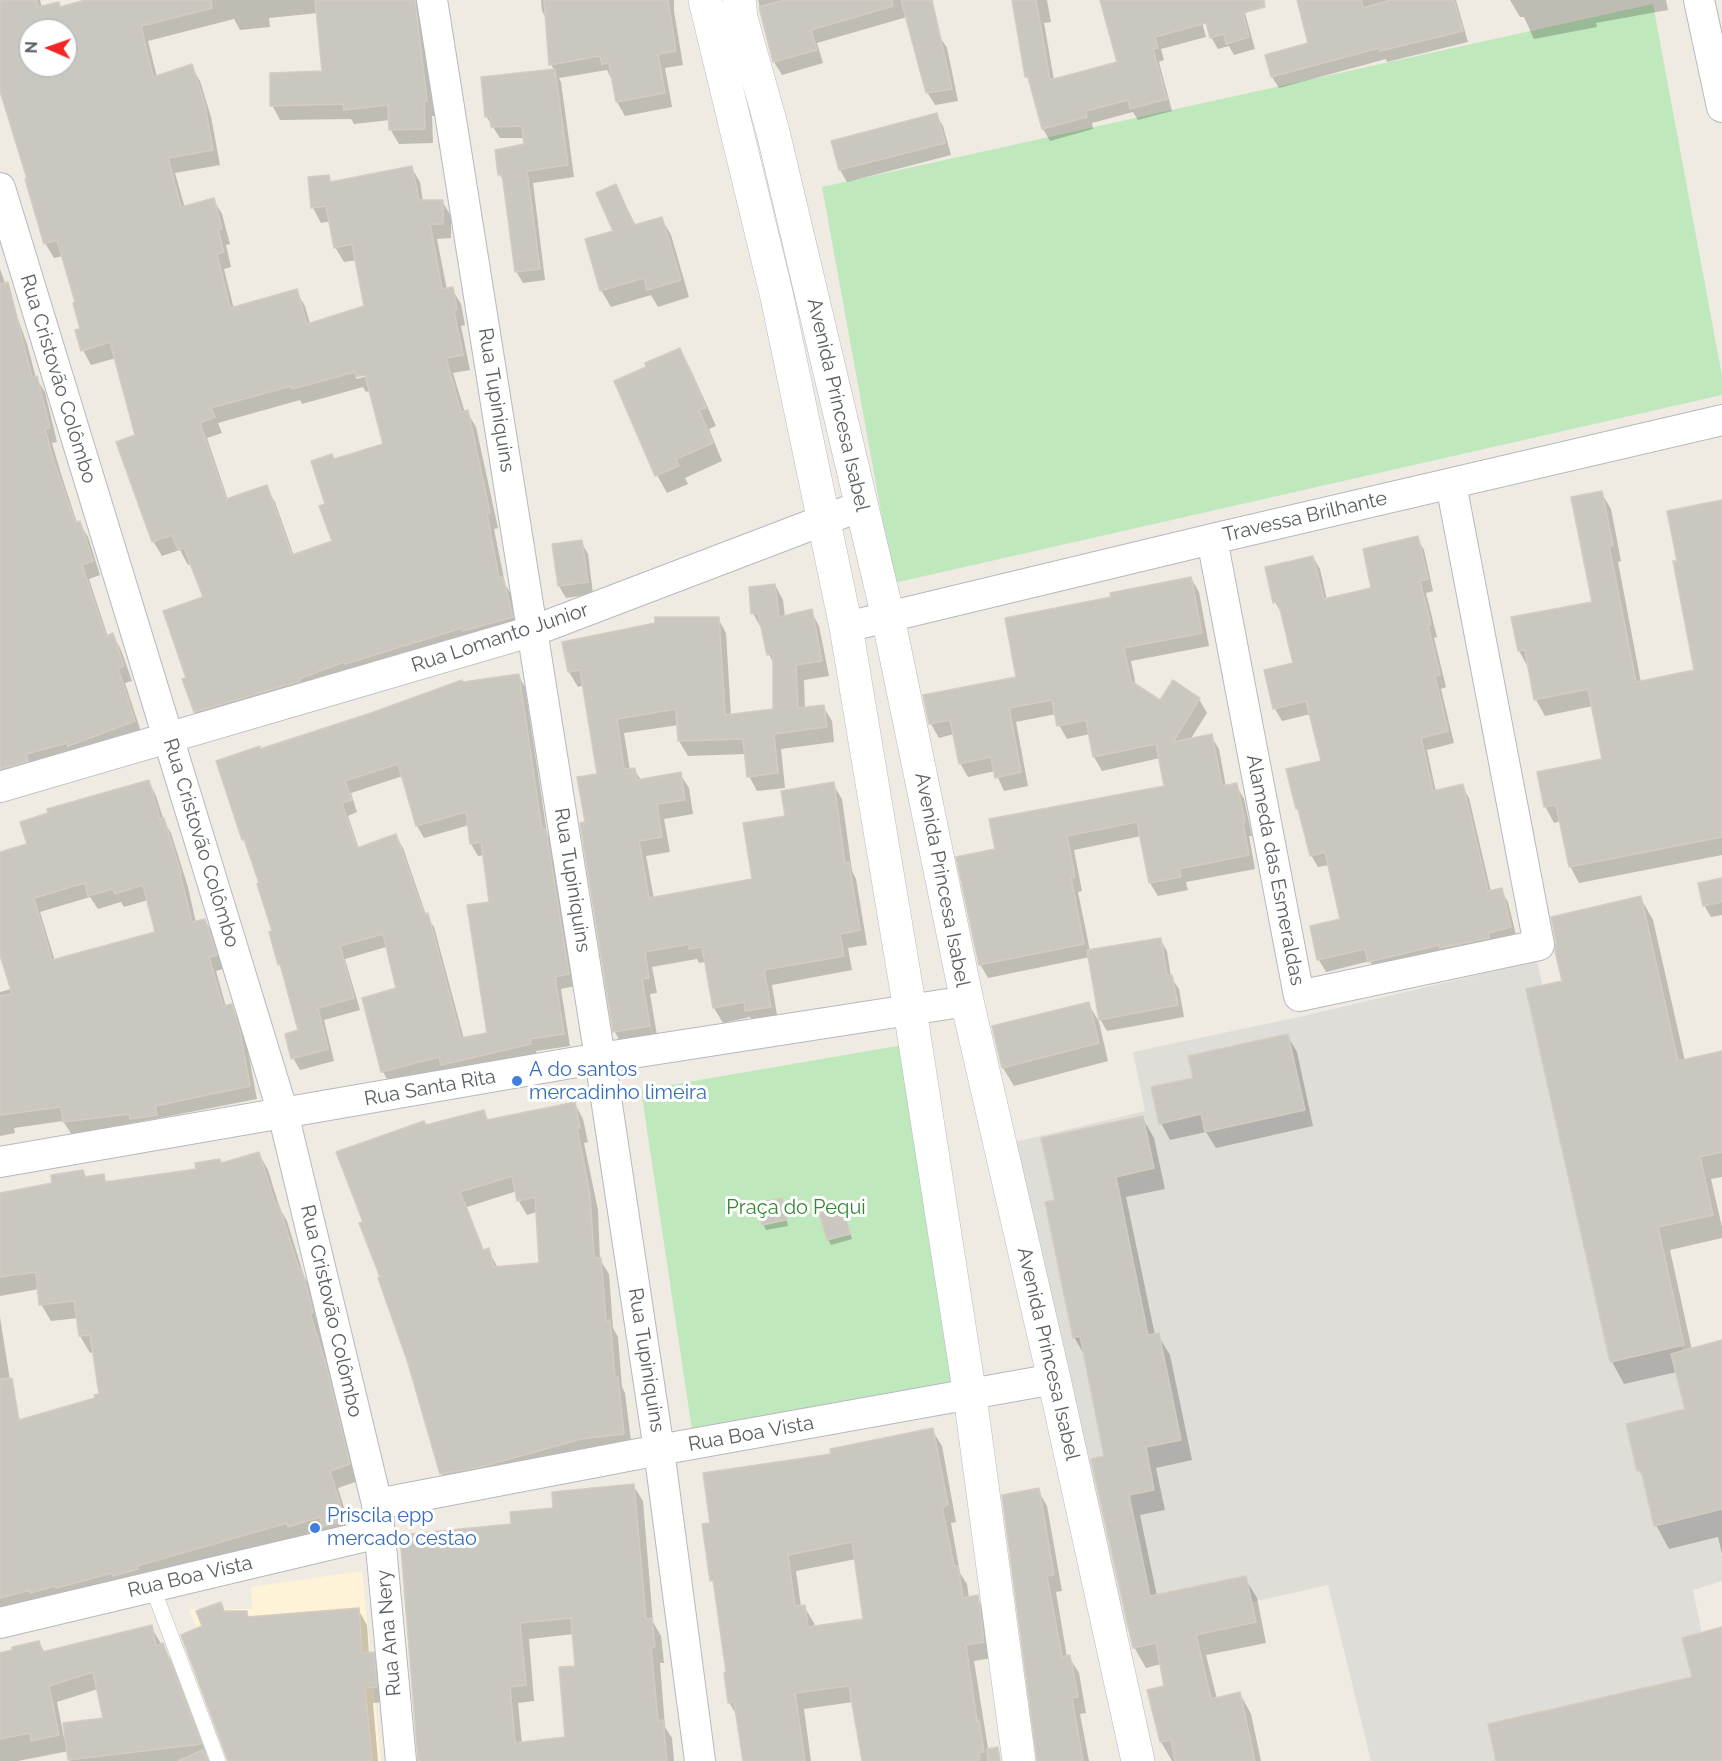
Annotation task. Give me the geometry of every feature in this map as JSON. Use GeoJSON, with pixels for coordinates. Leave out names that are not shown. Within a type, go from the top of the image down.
{"type":"FeatureCollection","features":[{"type":"Feature","properties":{"kind":"main road","name":"Avenida Princesa Isabel"},"geometry":{"type":"LineString","coordinates":[[705,0],[777,297],[846,627],[910,1010],[970,1396],[1019,1761]]}},
{"type":"Feature","properties":{"kind":"main road","name":"Avenida Princesa Isabel"},"geometry":{"type":"LineString","coordinates":[[739,0],[741,18],[775,143],[888,617],[967,1001],[1054,1379],[1138,1761]]}},
{"type":"Feature","properties":{"kind":"main road"},"geometry":{"type":"LineString","coordinates":[[874,787],[921,777]]}},
{"type":"Feature","properties":{"kind":"street","name":"Rua Tupiniquins"},"geometry":{"type":"LineString","coordinates":[[432,0],[600,1058],[659,1450],[700,1761]]}},
{"type":"Feature","properties":{"kind":"street"},"geometry":{"type":"LineString","coordinates":[[1699,0],[1722,107]]}},
{"type":"Feature","properties":{"kind":"street","name":"Rua Cristovão Colômbo"},"geometry":{"type":"LineString","coordinates":[[0,188],[283,1113],[378,1518]]}},
{"type":"Feature","properties":{"kind":"street","name":"Travessa Brilhante"},"geometry":{"type":"LineString","coordinates":[[846,627],[1212,538],[1722,420]]}},
{"type":"Feature","properties":{"kind":"street","name":"Alameda das Esmeraldas"},"geometry":{"type":"LineString","coordinates":[[1212,538],[1299,996],[1539,945],[1451,484]]}},
{"type":"Feature","properties":{"kind":"street","name":"Rua Lomanto Junior"},"geometry":{"type":"LineString","coordinates":[[0,787],[532,631],[861,506]]}},
{"type":"Feature","properties":{"kind":"street","name":"Rua Santa Rita"},"geometry":{"type":"LineString","coordinates":[[0,1162],[600,1058],[967,1001]]}},
{"type":"Feature","properties":{"kind":"street","name":"Rua Boa Vista"},"geometry":{"type":"LineString","coordinates":[[0,1623],[152,1586],[378,1518],[659,1450],[970,1396],[1054,1379]]}},
{"type":"Feature","properties":{"kind":"street","name":"Rua Ana Nery"},"geometry":{"type":"LineString","coordinates":[[378,1518],[401,1761]]}},
{"type":"Feature","properties":{"kind":"lane"},"geometry":{"type":"LineString","coordinates":[[152,1586],[218,1761]]}},
{"type":"Feature","properties":{"kind":"shaded area"},"geometry":{"type":"Polygon","coordinates":[[[1537,961],[1622,1345],[1679,1334],[1722,1512],[1722,1581],[1693,1590],[1722,1732],[1686,1761],[1371,1761],[1328,1585],[1123,1631],[1011,1143],[1145,1111],[1133,1052],[1299,1017],[1537,961]]]}},
{"type":"Feature","properties":{"kind":"shaded area"},"geometry":{"type":"Polygon","coordinates":[[[362,1571],[381,1761],[248,1761],[189,1609],[252,1609],[251,1587],[362,1571]]]}},
{"type":"Feature","properties":{"kind":"green space"},"geometry":{"type":"Polygon","coordinates":[[[1653,4],[1722,376],[1722,395],[894,583],[822,187],[1653,4]]]}},
{"type":"Feature","properties":{"kind":"green space","name":"Praça do Pequi"},"geometry":{"type":"Polygon","coordinates":[[[909,1044],[961,1388],[692,1430],[641,1090],[909,1044]]]}},
{"type":"Feature","properties":{"kind":"building"},"geometry":{"type":"Polygon","coordinates":[[[0,0],[37,0],[38,7],[59,2],[60,7],[85,0],[211,0],[212,8],[141,26],[153,77],[192,64],[204,101],[213,150],[168,158],[181,207],[214,198],[222,229],[218,230],[224,252],[217,254],[230,308],[297,289],[307,324],[364,306],[352,244],[334,248],[326,206],[311,208],[308,177],[329,175],[330,182],[412,166],[419,200],[443,200],[443,224],[430,224],[442,289],[453,287],[457,310],[454,311],[463,355],[446,358],[461,412],[468,410],[490,513],[487,514],[499,578],[503,577],[513,617],[463,631],[462,628],[345,664],[344,662],[299,679],[300,681],[194,712],[182,679],[186,678],[163,611],[203,597],[184,548],[178,550],[172,535],[152,542],[116,442],[135,435],[110,342],[81,351],[75,330],[80,329],[73,303],[75,302],[57,240],[44,244],[25,179],[27,179],[0,91],[0,0]],[[355,372],[292,389],[291,386],[211,408],[215,417],[200,423],[226,499],[267,485],[292,555],[332,541],[319,506],[325,504],[311,461],[332,454],[334,459],[383,444],[365,375],[356,377],[355,372]]]}},
{"type":"Feature","properties":{"kind":"building"},"geometry":{"type":"Polygon","coordinates":[[[315,0],[415,0],[427,101],[424,101],[425,129],[389,130],[388,105],[344,110],[343,104],[270,106],[270,73],[322,71],[315,0]]]}},
{"type":"Feature","properties":{"kind":"building"},"geometry":{"type":"Polygon","coordinates":[[[544,0],[668,0],[676,51],[658,54],[665,93],[616,102],[609,63],[602,64],[600,56],[549,65],[544,0]]]}},
{"type":"Feature","properties":{"kind":"building"},"geometry":{"type":"Polygon","coordinates":[[[784,0],[892,0],[893,6],[811,30],[817,50],[773,62],[759,7],[784,0]]]}},
{"type":"Feature","properties":{"kind":"building"},"geometry":{"type":"Polygon","coordinates":[[[901,0],[932,0],[952,89],[926,93],[901,0]]]}},
{"type":"Feature","properties":{"kind":"building"},"geometry":{"type":"Polygon","coordinates":[[[1012,0],[1036,0],[1050,80],[1117,62],[1100,0],[1264,0],[1265,7],[1243,13],[1249,37],[1226,44],[1224,34],[1210,38],[1206,23],[1155,37],[1158,48],[1153,49],[1167,99],[1130,109],[1128,100],[1086,111],[1087,117],[1042,129],[1028,77],[1025,77],[1012,0]]]}},
{"type":"Feature","properties":{"kind":"building"},"geometry":{"type":"Polygon","coordinates":[[[1297,0],[1361,0],[1363,8],[1391,0],[1454,0],[1463,31],[1380,51],[1379,48],[1271,77],[1265,55],[1308,43],[1297,0]]]}},
{"type":"Feature","properties":{"kind":"building"},"geometry":{"type":"Polygon","coordinates":[[[555,69],[568,165],[527,171],[540,269],[515,272],[502,174],[498,175],[495,150],[524,144],[522,126],[491,127],[490,116],[485,117],[481,77],[555,69]]]}},
{"type":"Feature","properties":{"kind":"building"},"geometry":{"type":"Polygon","coordinates":[[[937,113],[945,143],[839,170],[831,141],[937,113]]]}},
{"type":"Feature","properties":{"kind":"building"},"geometry":{"type":"Polygon","coordinates":[[[616,184],[634,225],[662,217],[681,280],[647,290],[644,278],[600,291],[585,239],[613,231],[596,193],[616,184]]]}},
{"type":"Feature","properties":{"kind":"building"},"geometry":{"type":"Polygon","coordinates":[[[8,282],[32,377],[37,376],[50,428],[45,429],[53,458],[75,522],[80,521],[93,561],[82,565],[106,636],[113,633],[124,666],[118,668],[135,721],[68,746],[67,743],[26,754],[28,761],[0,769],[0,284],[8,282]]]}},
{"type":"Feature","properties":{"kind":"building"},"geometry":{"type":"Polygon","coordinates":[[[680,348],[706,408],[699,410],[713,443],[676,459],[679,466],[655,476],[614,381],[646,367],[645,363],[680,348]]]}},
{"type":"Feature","properties":{"kind":"building"},"geometry":{"type":"Polygon","coordinates":[[[1602,491],[1613,545],[1609,546],[1636,682],[1694,670],[1673,561],[1677,561],[1667,511],[1722,500],[1722,837],[1569,867],[1556,805],[1544,807],[1537,772],[1602,759],[1588,689],[1534,700],[1525,650],[1518,651],[1511,617],[1592,602],[1571,497],[1602,491]]]}},
{"type":"Feature","properties":{"kind":"building"},"geometry":{"type":"Polygon","coordinates":[[[1418,536],[1428,579],[1420,581],[1431,625],[1428,625],[1440,675],[1435,676],[1448,731],[1421,738],[1433,791],[1463,784],[1488,891],[1502,888],[1511,927],[1488,933],[1489,938],[1440,948],[1439,945],[1368,962],[1365,949],[1317,960],[1310,926],[1340,919],[1325,852],[1310,856],[1286,769],[1321,761],[1306,701],[1273,709],[1264,670],[1293,663],[1278,601],[1273,603],[1265,567],[1313,556],[1324,599],[1371,588],[1363,549],[1418,536]]]}},
{"type":"Feature","properties":{"kind":"building"},"geometry":{"type":"Polygon","coordinates":[[[582,540],[588,582],[558,586],[552,544],[582,540]]]}},
{"type":"Feature","properties":{"kind":"building"},"geometry":{"type":"Polygon","coordinates":[[[1191,577],[1202,633],[1124,648],[1131,681],[1160,700],[1173,680],[1200,698],[1173,742],[1212,734],[1222,786],[1237,783],[1249,855],[1179,869],[1181,877],[1149,883],[1137,822],[1067,836],[1075,877],[1071,878],[1084,944],[979,965],[956,857],[995,849],[989,819],[1164,786],[1156,744],[1093,757],[1086,720],[1057,726],[1052,700],[1009,708],[1021,772],[995,778],[991,757],[959,764],[950,720],[929,724],[923,695],[1016,677],[1005,618],[1111,597],[1110,593],[1191,577]]]}},
{"type":"Feature","properties":{"kind":"building"},"geometry":{"type":"Polygon","coordinates":[[[775,584],[779,617],[812,609],[822,661],[796,665],[798,708],[824,705],[827,727],[774,734],[778,773],[747,777],[743,739],[678,741],[676,709],[617,719],[624,769],[635,768],[637,780],[681,772],[685,800],[657,804],[662,837],[639,841],[649,898],[752,879],[743,823],[785,816],[781,791],[834,782],[845,863],[849,863],[860,930],[840,934],[844,956],[764,970],[771,1007],[745,1011],[744,1002],[713,1008],[702,947],[689,949],[689,944],[645,952],[649,978],[642,979],[650,1026],[613,1032],[580,823],[585,822],[577,777],[597,774],[580,670],[568,672],[562,642],[655,623],[655,617],[719,617],[725,715],[773,709],[773,654],[767,655],[758,613],[751,614],[749,587],[775,584]]]}},
{"type":"Feature","properties":{"kind":"building"},"geometry":{"type":"Polygon","coordinates":[[[519,674],[542,829],[546,829],[569,974],[555,977],[564,1034],[530,1039],[531,1044],[441,1065],[439,1057],[381,1072],[362,998],[396,988],[383,934],[340,946],[354,998],[318,1008],[328,1049],[291,1059],[285,1034],[298,1030],[269,932],[272,931],[257,884],[259,883],[216,761],[371,713],[462,680],[463,682],[519,674]],[[398,764],[345,781],[352,800],[342,803],[357,848],[396,834],[424,914],[428,913],[461,1038],[487,1033],[467,905],[489,902],[481,842],[470,844],[466,812],[416,826],[398,764]]]}},
{"type":"Feature","properties":{"kind":"building"},"geometry":{"type":"Polygon","coordinates":[[[149,780],[160,819],[164,818],[181,873],[192,922],[205,919],[217,955],[209,957],[223,1006],[232,1004],[240,1031],[250,1086],[155,1106],[157,1115],[130,1119],[129,1114],[63,1122],[61,1107],[0,1115],[0,996],[12,994],[0,955],[0,852],[27,844],[20,822],[48,813],[47,809],[149,780]],[[85,883],[34,898],[52,960],[155,932],[143,885],[115,894],[113,889],[88,896],[85,883]]]}},
{"type":"Feature","properties":{"kind":"building"},"geometry":{"type":"Polygon","coordinates":[[[1722,878],[1722,902],[1703,906],[1698,883],[1722,878]]]}},
{"type":"Feature","properties":{"kind":"building"},"geometry":{"type":"Polygon","coordinates":[[[1641,896],[1678,1061],[1722,1051],[1722,1152],[1700,1157],[1713,1215],[1658,1227],[1684,1345],[1610,1362],[1526,989],[1562,981],[1555,951],[1556,942],[1551,917],[1641,896]]]}},
{"type":"Feature","properties":{"kind":"building"},"geometry":{"type":"Polygon","coordinates":[[[1161,938],[1167,976],[1172,975],[1178,1005],[1099,1020],[1087,950],[1161,938]]]}},
{"type":"Feature","properties":{"kind":"building"},"geometry":{"type":"Polygon","coordinates":[[[1089,1002],[1099,1043],[1002,1068],[992,1026],[1089,1002]]]}},
{"type":"Feature","properties":{"kind":"building"},"geometry":{"type":"Polygon","coordinates":[[[1288,1034],[1305,1110],[1205,1132],[1201,1114],[1159,1124],[1151,1087],[1193,1078],[1188,1056],[1288,1034]]]}},
{"type":"Feature","properties":{"kind":"building"},"geometry":{"type":"Polygon","coordinates":[[[575,1102],[580,1128],[577,1128],[590,1195],[594,1258],[601,1258],[606,1321],[610,1320],[615,1377],[618,1377],[624,1434],[581,1439],[481,1467],[440,1474],[408,1363],[378,1278],[380,1277],[359,1223],[363,1222],[336,1152],[424,1121],[426,1125],[484,1110],[487,1120],[575,1102]],[[512,1176],[460,1192],[483,1250],[489,1248],[494,1267],[539,1263],[535,1197],[517,1201],[512,1176]]]}},
{"type":"Feature","properties":{"kind":"building"},"geometry":{"type":"Polygon","coordinates":[[[1143,1116],[1154,1168],[1116,1177],[1148,1335],[1159,1333],[1181,1440],[1146,1447],[1154,1490],[1129,1495],[1150,1596],[1246,1576],[1256,1622],[1196,1635],[1211,1699],[1240,1692],[1255,1761],[1175,1761],[1171,1740],[1160,1742],[1147,1690],[1164,1686],[1156,1643],[1133,1648],[1091,1459],[1104,1456],[1080,1336],[1073,1338],[1045,1202],[1055,1200],[1041,1138],[1143,1116]]]}},
{"type":"Feature","properties":{"kind":"building"},"geometry":{"type":"Polygon","coordinates":[[[259,1152],[275,1203],[278,1203],[308,1291],[313,1312],[310,1313],[326,1365],[350,1464],[330,1471],[345,1520],[323,1527],[320,1517],[288,1527],[287,1523],[137,1566],[138,1569],[113,1576],[112,1573],[56,1588],[55,1586],[30,1593],[30,1590],[0,1598],[0,1379],[12,1378],[19,1420],[95,1398],[94,1395],[99,1394],[90,1335],[79,1336],[74,1301],[39,1305],[36,1272],[0,1277],[0,1193],[52,1183],[51,1175],[83,1170],[85,1177],[104,1174],[105,1182],[196,1169],[195,1163],[220,1159],[221,1163],[259,1152]]]}},
{"type":"Feature","properties":{"kind":"building"},"geometry":{"type":"Polygon","coordinates":[[[782,1198],[786,1220],[762,1225],[757,1203],[782,1198]]]}},
{"type":"Feature","properties":{"kind":"building"},"geometry":{"type":"Polygon","coordinates":[[[843,1206],[850,1234],[827,1240],[819,1213],[843,1206]]]}},
{"type":"Feature","properties":{"kind":"building"},"geometry":{"type":"Polygon","coordinates":[[[1722,1340],[1722,1509],[1654,1526],[1641,1470],[1637,1471],[1626,1424],[1685,1409],[1671,1354],[1722,1340]]]}},
{"type":"Feature","properties":{"kind":"building"},"geometry":{"type":"Polygon","coordinates":[[[933,1428],[948,1505],[942,1507],[954,1566],[958,1566],[963,1598],[978,1595],[984,1642],[966,1645],[984,1752],[979,1753],[980,1761],[862,1761],[849,1686],[795,1693],[805,1761],[743,1761],[734,1702],[728,1703],[713,1580],[710,1581],[702,1524],[710,1523],[703,1473],[831,1454],[830,1449],[933,1428]],[[852,1542],[788,1555],[795,1606],[805,1605],[808,1627],[863,1619],[852,1542]]]}},
{"type":"Feature","properties":{"kind":"building"},"geometry":{"type":"Polygon","coordinates":[[[634,1484],[646,1619],[652,1618],[655,1647],[651,1647],[658,1721],[663,1720],[667,1761],[418,1761],[400,1535],[511,1524],[510,1512],[553,1508],[552,1492],[634,1484]],[[571,1618],[520,1623],[526,1685],[510,1687],[515,1743],[565,1737],[559,1667],[575,1666],[571,1618]]]}},
{"type":"Feature","properties":{"kind":"building"},"geometry":{"type":"Polygon","coordinates":[[[1039,1488],[1054,1575],[1047,1576],[1062,1657],[1070,1655],[1078,1697],[1072,1698],[1083,1761],[1037,1761],[1002,1495],[1039,1488]]]}},
{"type":"Feature","properties":{"kind":"building"},"geometry":{"type":"Polygon","coordinates":[[[221,1602],[224,1611],[247,1611],[247,1617],[359,1608],[362,1653],[374,1652],[377,1687],[365,1688],[372,1761],[228,1761],[181,1635],[202,1626],[196,1611],[221,1602]]]}},
{"type":"Feature","properties":{"kind":"building"},"geometry":{"type":"Polygon","coordinates":[[[152,1625],[156,1646],[163,1643],[201,1744],[68,1760],[63,1723],[103,1718],[93,1672],[49,1686],[59,1735],[31,1741],[30,1733],[0,1739],[0,1653],[12,1650],[12,1647],[39,1641],[42,1652],[152,1625]]]}},
{"type":"Feature","properties":{"kind":"building"},"geometry":{"type":"Polygon","coordinates":[[[1722,1627],[1722,1761],[1496,1761],[1488,1724],[1692,1677],[1682,1638],[1722,1627]]]}},
{"type":"Feature","properties":{"kind":"building"},"geometry":{"type":"Polygon","coordinates":[[[998,1747],[1000,1761],[988,1761],[987,1749],[998,1747]]]}},
{"type":"Feature","properties":{"kind":"building"},"geometry":{"type":"Polygon","coordinates":[[[203,1750],[208,1761],[178,1761],[203,1750]]]}},
{"type":"Feature","properties":{"kind":"place","name":"A do santos mercadinho limeira"},"geometry":{"type":"Point","coordinates":[517,1081]}},
{"type":"Feature","properties":{"kind":"place","name":"Priscila epp mercado cestao"},"geometry":{"type":"Point","coordinates":[315,1528]}}]}
